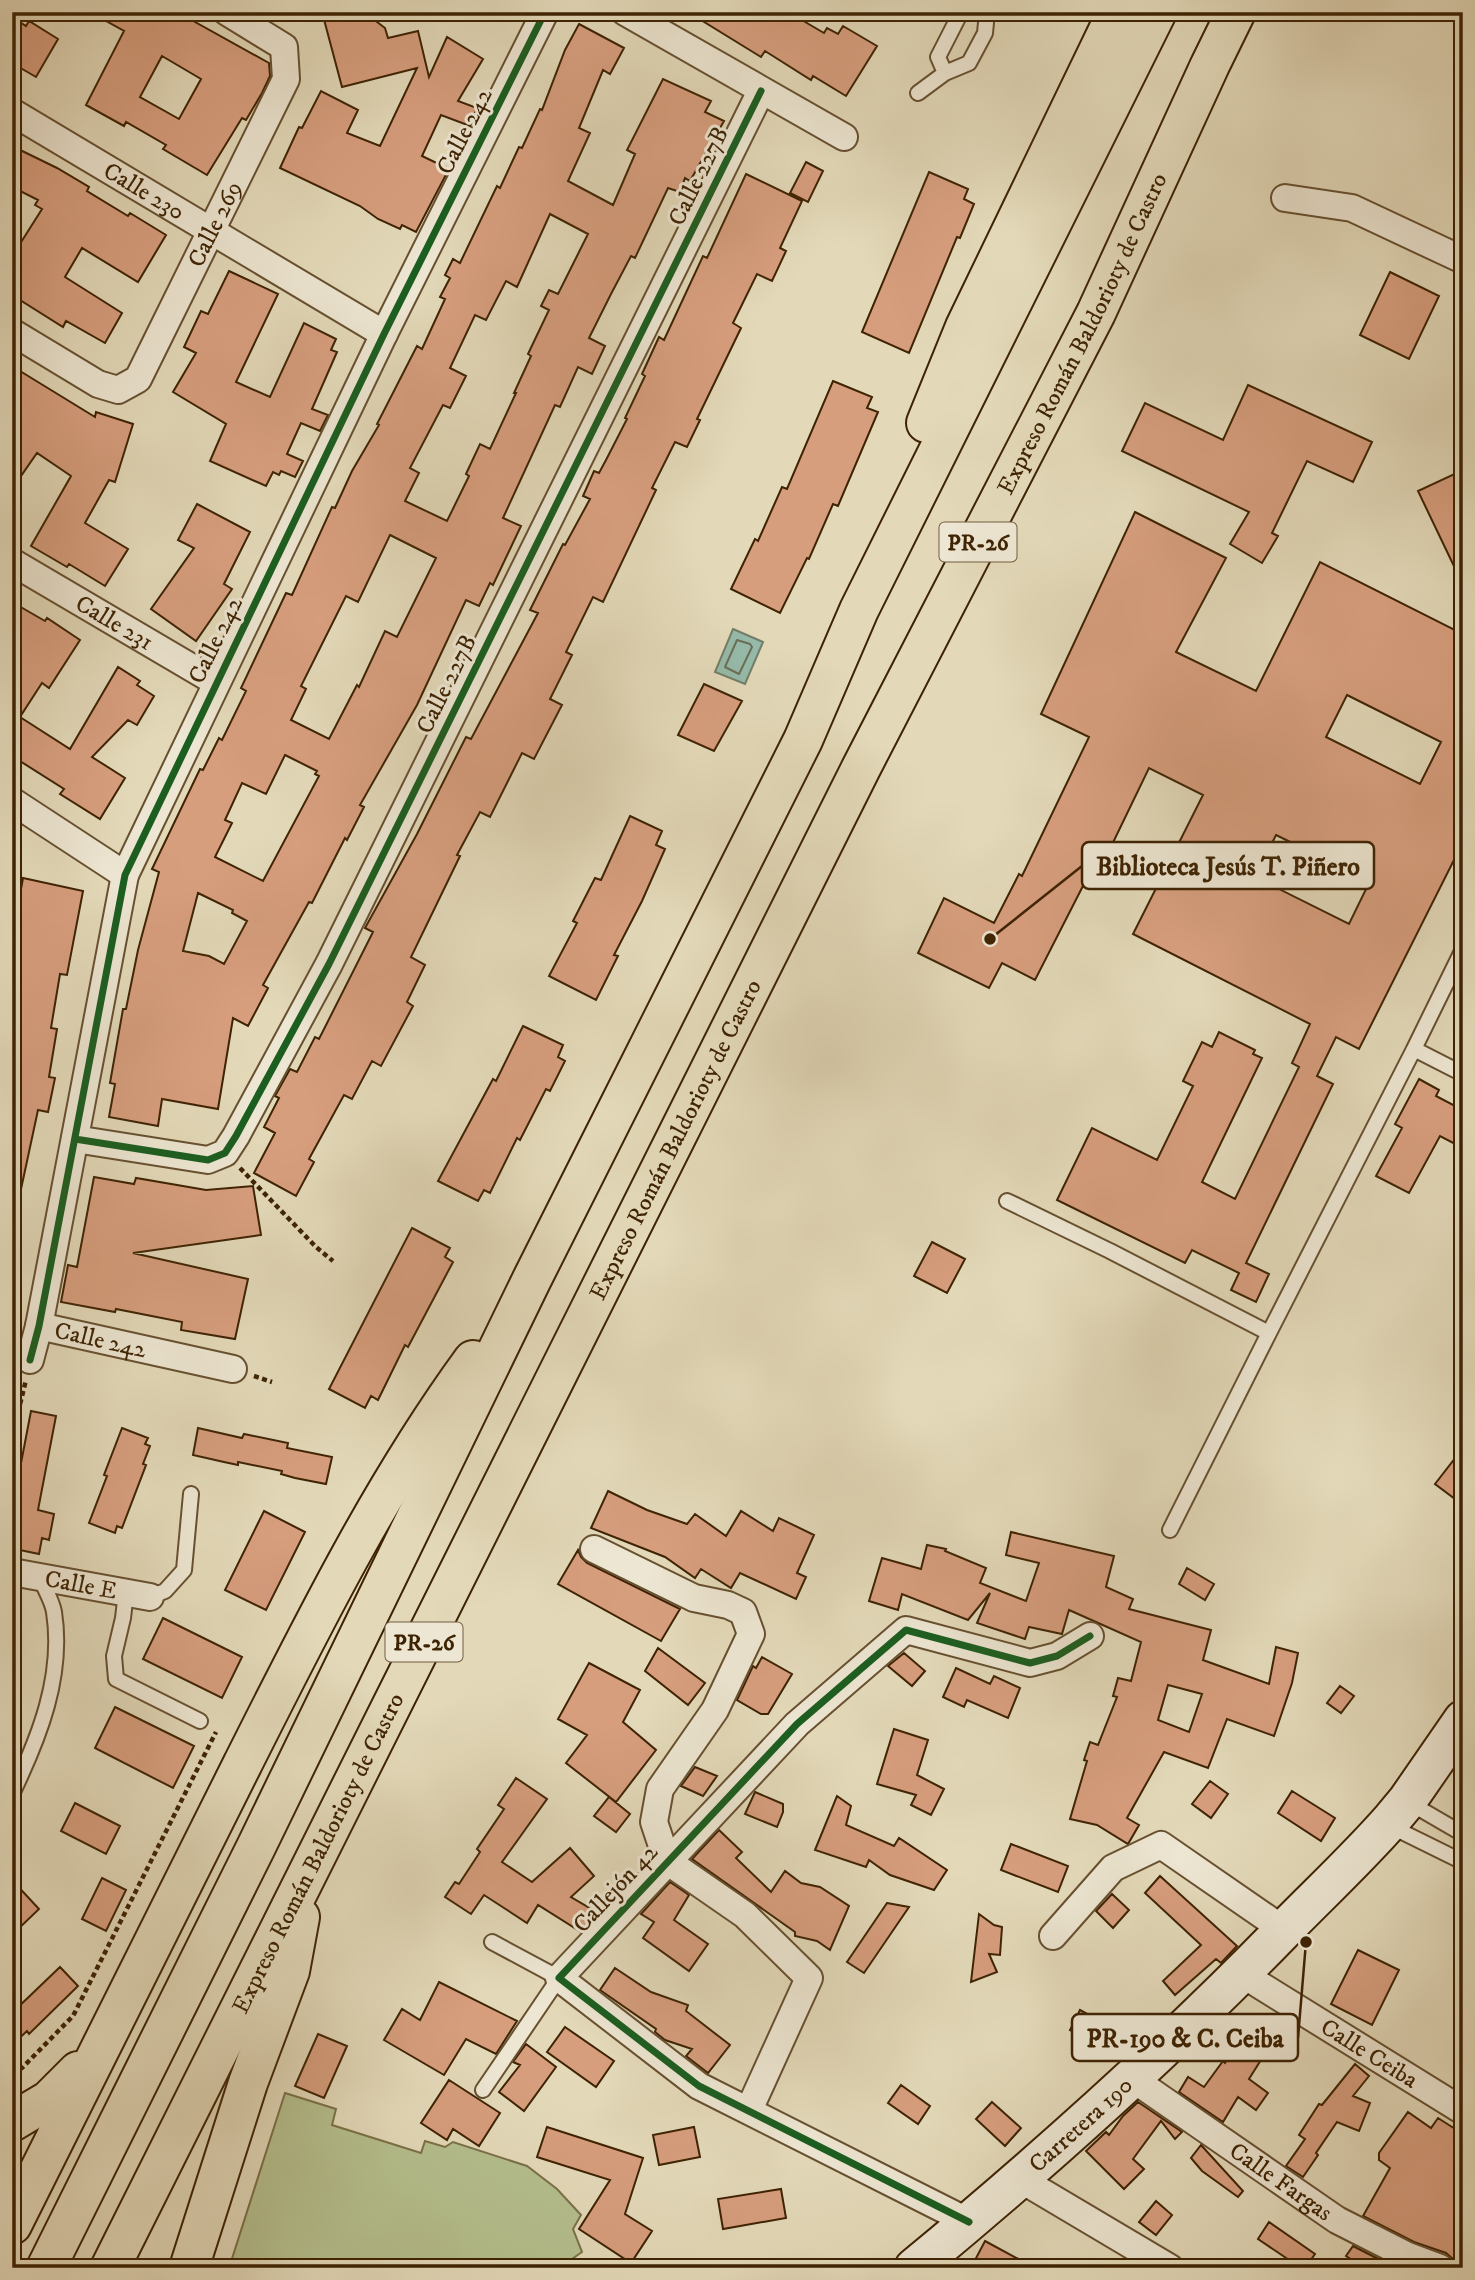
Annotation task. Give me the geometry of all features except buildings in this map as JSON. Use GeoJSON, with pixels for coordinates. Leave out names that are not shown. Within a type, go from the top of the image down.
{"type":"FeatureCollection","features":[{"type":"Feature","properties":{"kind":"highway"},"geometry":{"type":"LineString","coordinates":[[859,610],[873,553],[965,327],[1117,12]]}},
{"type":"Feature","properties":{"kind":"highway","name":"PR-26"},"geometry":{"type":"LineString","coordinates":[[46,2268],[262,1835],[531,1279],[803,740],[859,610],[1157,12]]}},
{"type":"Feature","properties":{"kind":"highway","name":"Expreso Román Baldorioty de Castro"},"geometry":{"type":"LineString","coordinates":[[110,2268],[855,781],[1096,313],[1237,12]]}},
{"type":"Feature","properties":{"kind":"highway"},"geometry":{"type":"LineString","coordinates":[[1210,65],[1264,12]]}},
{"type":"Feature","properties":{"kind":"highway"},"geometry":{"type":"LineString","coordinates":[[12,2225],[340,1571],[442,1402],[531,1279]]}},
{"type":"Feature","properties":{"kind":"highway"},"geometry":{"type":"LineString","coordinates":[[188,2268],[248,2083],[290,1972],[309,1871]]}},
{"type":"Feature","properties":{"kind":"highway"},"geometry":{"type":"LineString","coordinates":[[12,2123],[49,2100],[98,2049]]}},
{"type":"Feature","properties":{"kind":"street","name":"Calle 269"},"geometry":{"type":"LineString","coordinates":[[12,332],[98,384],[118,390],[138,379],[286,79],[284,47],[226,12]]}},
{"type":"Feature","properties":{"kind":"street","name":"Calle 242"},"geometry":{"type":"LineString","coordinates":[[233,1369],[39,1326],[125,875],[384,334],[545,12]]}},
{"type":"Feature","properties":{"kind":"street"},"geometry":{"type":"LineString","coordinates":[[625,12],[844,138]]}},
{"type":"Feature","properties":{"kind":"street","name":"Calle 227B"},"geometry":{"type":"LineString","coordinates":[[225,1153],[329,964],[761,90]]}},
{"type":"Feature","properties":{"kind":"street","name":"Calle 230"},"geometry":{"type":"LineString","coordinates":[[12,111],[384,334]]}},
{"type":"Feature","properties":{"kind":"street"},"geometry":{"type":"LineString","coordinates":[[1285,198],[1352,208],[1463,260]]}},
{"type":"Feature","properties":{"kind":"street","name":"Calle 231"},"geometry":{"type":"LineString","coordinates":[[12,562],[216,682]]}},
{"type":"Feature","properties":{"kind":"street"},"geometry":{"type":"LineString","coordinates":[[12,801],[125,875]]}},
{"type":"Feature","properties":{"kind":"street"},"geometry":{"type":"LineString","coordinates":[[75,1139],[208,1160],[225,1153]]}},
{"type":"Feature","properties":{"kind":"street"},"geometry":{"type":"LineString","coordinates":[[30,1360],[39,1326]]}},
{"type":"Feature","properties":{"kind":"street"},"geometry":{"type":"LineString","coordinates":[[594,1549],[694,1598],[728,1605],[743,1612],[751,1634],[715,1710],[660,1789],[654,1822],[667,1861],[745,1915],[809,1978],[749,2110]]}},
{"type":"Feature","properties":{"kind":"street","name":"Calle E"},"geometry":{"type":"LineString","coordinates":[[12,1572],[138,1595]]}},
{"type":"Feature","properties":{"kind":"street","name":"Callejón 42"},"geometry":{"type":"LineString","coordinates":[[559,1978],[797,1724],[906,1630],[1030,1663],[1057,1656],[1090,1636]]}},
{"type":"Feature","properties":{"kind":"street","name":"Carretera 190"},"geometry":{"type":"LineString","coordinates":[[914,2268],[1133,2079],[1242,1974],[1397,1813],[1463,1720]]}},
{"type":"Feature","properties":{"kind":"street"},"geometry":{"type":"LineString","coordinates":[[1053,1936],[1113,1868],[1161,1845],[1283,1930]]}},
{"type":"Feature","properties":{"kind":"street","name":"Calle Ceiba"},"geometry":{"type":"LineString","coordinates":[[1242,1974],[1463,2111]]}},
{"type":"Feature","properties":{"kind":"street"},"geometry":{"type":"LineString","coordinates":[[559,1978],[699,2086],[970,2221]]}},
{"type":"Feature","properties":{"kind":"street","name":"Calle Fargas"},"geometry":{"type":"LineString","coordinates":[[1133,2079],[1337,2220],[1408,2256],[1440,2268]]}},
{"type":"Feature","properties":{"kind":"street"},"geometry":{"type":"LineString","coordinates":[[1020,2179],[1170,2268]]}},
{"type":"Feature","properties":{"kind":"lane"},"geometry":{"type":"LineString","coordinates":[[945,73],[938,57],[961,12]]}},
{"type":"Feature","properties":{"kind":"lane"},"geometry":{"type":"LineString","coordinates":[[918,93],[945,73],[969,63],[985,33],[987,12]]}},
{"type":"Feature","properties":{"kind":"lane"},"geometry":{"type":"LineString","coordinates":[[1170,1530],[1463,948]]}},
{"type":"Feature","properties":{"kind":"lane"},"geometry":{"type":"LineString","coordinates":[[1414,1049],[1463,1073]]}},
{"type":"Feature","properties":{"kind":"lane"},"geometry":{"type":"LineString","coordinates":[[1007,1201],[1269,1333]]}},
{"type":"Feature","properties":{"kind":"lane"},"geometry":{"type":"LineString","coordinates":[[191,1494],[184,1570],[165,1591],[138,1595],[123,1618],[114,1656],[116,1679],[200,1721]]}},
{"type":"Feature","properties":{"kind":"lane"},"geometry":{"type":"LineString","coordinates":[[12,1794],[36,1743],[56,1662],[54,1610],[40,1577]]}},
{"type":"Feature","properties":{"kind":"lane"},"geometry":{"type":"LineString","coordinates":[[1397,1813],[1463,1834]]}},
{"type":"Feature","properties":{"kind":"lane"},"geometry":{"type":"LineString","coordinates":[[1397,1813],[1463,1862]]}},
{"type":"Feature","properties":{"kind":"lane"},"geometry":{"type":"LineString","coordinates":[[483,2090],[559,1978],[492,1942]]}},
{"type":"Feature","properties":{"kind":"path"},"geometry":{"type":"LineString","coordinates":[[225,1153],[316,1247],[333,1261]]}},
{"type":"Feature","properties":{"kind":"path"},"geometry":{"type":"LineString","coordinates":[[12,1437],[30,1360]]}},
{"type":"Feature","properties":{"kind":"path"},"geometry":{"type":"LineString","coordinates":[[12,2073],[22,2068],[56,2036],[73,2016],[89,1989],[217,1729],[200,1721]]}},
{"type":"Feature","properties":{"kind":"shaded area"},"geometry":{"type":"Polygon","coordinates":[[[285,2093],[336,2109],[332,2125],[421,2153],[425,2141],[445,2147],[453,2142],[527,2166],[557,2189],[581,2215],[573,2229],[582,2252],[559,2268],[229,2268],[285,2093]]]}},
{"type":"Feature","properties":{"kind":"water"},"geometry":{"type":"Polygon","coordinates":[[[733,629],[763,642],[745,684],[715,672],[733,629]]]}},
{"type":"Feature","properties":{"kind":"cycle path"},"geometry":{"type":"LineString","coordinates":[[30,1360],[39,1326],[125,875],[384,334],[545,12]]}},
{"type":"Feature","properties":{"kind":"cycle path"},"geometry":{"type":"LineString","coordinates":[[75,1139],[208,1160],[225,1153],[329,964],[761,91]]}},
{"type":"Feature","properties":{"kind":"cycle path"},"geometry":{"type":"LineString","coordinates":[[969,2222],[699,2086],[559,1978],[797,1724],[906,1630],[1030,1663],[1057,1656],[1090,1636]]}},
{"type":"Feature","properties":{"kind":"place","name":"Biblioteca Jesús T. Piñero"},"geometry":{"type":"Point","coordinates":[990,939]}},
{"type":"Feature","properties":{"kind":"place","name":"PR-190 & C. Ceiba"},"geometry":{"type":"Point","coordinates":[1306,1942]}}]}
